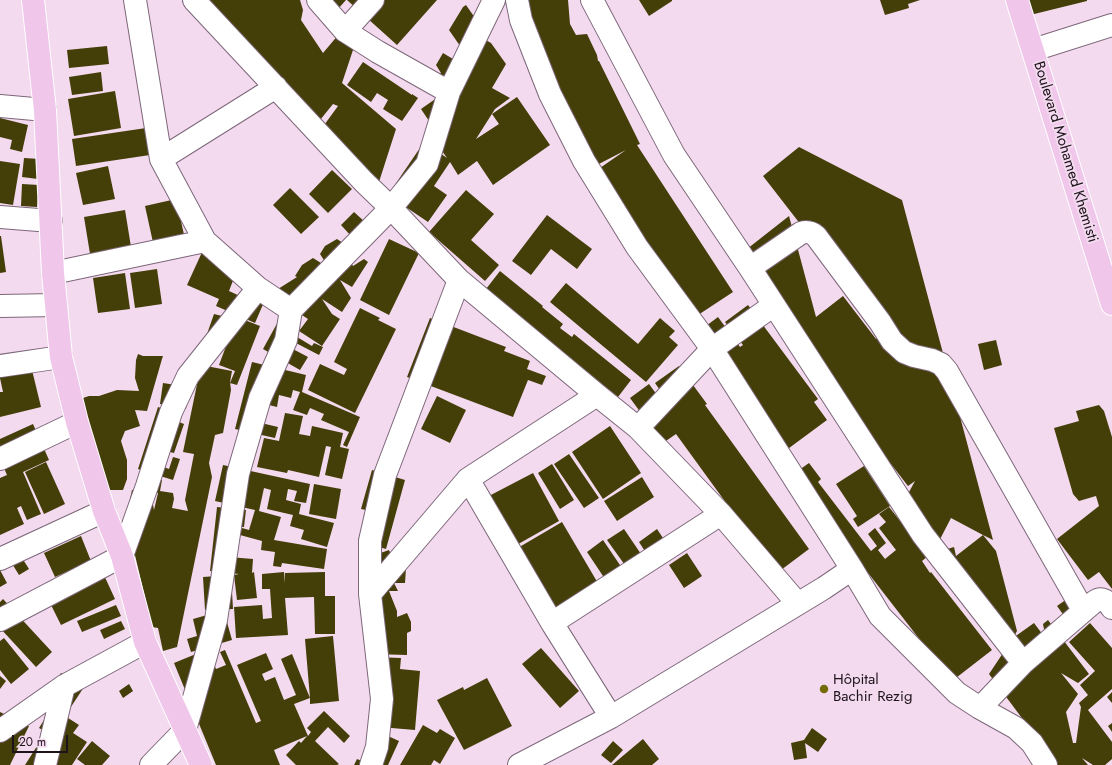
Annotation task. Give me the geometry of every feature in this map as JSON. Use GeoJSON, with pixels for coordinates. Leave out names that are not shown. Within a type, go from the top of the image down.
{"type":"FeatureCollection","features":[{"type":"Feature","properties":{"kind":"main road"},"geometry":{"type":"LineString","coordinates":[[33,0],[45,110],[56,305],[61,357],[77,422],[104,511],[122,556],[145,642],[201,765]]}},
{"type":"Feature","properties":{"kind":"main road","name":"Boulevard Mohamed Khemisti"},"geometry":{"type":"LineString","coordinates":[[1017,0],[1112,304]]}},
{"type":"Feature","properties":{"kind":"street"},"geometry":{"type":"LineString","coordinates":[[135,0],[161,159],[204,240],[258,288],[291,310]]}},
{"type":"Feature","properties":{"kind":"street"},"geometry":{"type":"LineString","coordinates":[[194,0],[364,182],[391,208],[459,280],[638,428],[721,514],[798,604]]}},
{"type":"Feature","properties":{"kind":"street"},"geometry":{"type":"LineString","coordinates":[[318,0],[345,31],[378,52],[449,92]]}},
{"type":"Feature","properties":{"kind":"street"},"geometry":{"type":"LineString","coordinates":[[345,31],[373,0]]}},
{"type":"Feature","properties":{"kind":"street"},"geometry":{"type":"LineString","coordinates":[[151,765],[184,730],[216,620],[238,474],[260,398],[286,340],[291,310],[391,208],[426,164],[449,92],[494,0]]}},
{"type":"Feature","properties":{"kind":"street"},"geometry":{"type":"LineString","coordinates":[[517,0],[522,20],[550,94],[584,161],[637,247],[712,349],[852,569],[880,616],[958,693],[980,708],[1016,728],[1032,743],[1046,765]]}},
{"type":"Feature","properties":{"kind":"street"},"geometry":{"type":"LineString","coordinates":[[592,0],[674,155],[750,268],[923,534],[1023,662]]}},
{"type":"Feature","properties":{"kind":"street"},"geometry":{"type":"LineString","coordinates":[[1033,50],[1112,25]]}},
{"type":"Feature","properties":{"kind":"street"},"geometry":{"type":"LineString","coordinates":[[161,159],[276,87]]}},
{"type":"Feature","properties":{"kind":"street"},"geometry":{"type":"LineString","coordinates":[[0,106],[45,110]]}},
{"type":"Feature","properties":{"kind":"street"},"geometry":{"type":"LineString","coordinates":[[0,217],[51,221]]}},
{"type":"Feature","properties":{"kind":"street"},"geometry":{"type":"LineString","coordinates":[[750,268],[801,233],[812,233],[816,236],[892,340],[904,352],[941,364],[947,371],[1083,610]]}},
{"type":"Feature","properties":{"kind":"street"},"geometry":{"type":"LineString","coordinates":[[54,273],[204,240]]}},
{"type":"Feature","properties":{"kind":"street"},"geometry":{"type":"LineString","coordinates":[[371,765],[377,747],[382,699],[370,594],[370,542],[385,476],[459,280]]}},
{"type":"Feature","properties":{"kind":"street"},"geometry":{"type":"LineString","coordinates":[[0,620],[122,556],[147,486],[170,412],[188,376],[258,288]]}},
{"type":"Feature","properties":{"kind":"street"},"geometry":{"type":"LineString","coordinates":[[0,306],[56,305]]}},
{"type":"Feature","properties":{"kind":"street"},"geometry":{"type":"LineString","coordinates":[[638,428],[712,349],[774,305]]}},
{"type":"Feature","properties":{"kind":"street"},"geometry":{"type":"LineString","coordinates":[[0,366],[61,357]]}},
{"type":"Feature","properties":{"kind":"street"},"geometry":{"type":"LineString","coordinates":[[370,594],[468,479],[597,395]]}},
{"type":"Feature","properties":{"kind":"street"},"geometry":{"type":"LineString","coordinates":[[0,459],[77,422]]}},
{"type":"Feature","properties":{"kind":"street"},"geometry":{"type":"LineString","coordinates":[[468,479],[552,623],[611,717]]}},
{"type":"Feature","properties":{"kind":"street"},"geometry":{"type":"LineString","coordinates":[[0,559],[104,511]]}},
{"type":"Feature","properties":{"kind":"street"},"geometry":{"type":"LineString","coordinates":[[552,623],[721,514]]}},
{"type":"Feature","properties":{"kind":"street"},"geometry":{"type":"LineString","coordinates":[[518,765],[611,717],[798,604],[852,569]]}},
{"type":"Feature","properties":{"kind":"street"},"geometry":{"type":"LineString","coordinates":[[980,708],[1023,662],[1083,610],[1099,599],[1106,601],[1112,608]]}},
{"type":"Feature","properties":{"kind":"street"},"geometry":{"type":"LineString","coordinates":[[0,731],[64,686],[145,642]]}},
{"type":"Feature","properties":{"kind":"street"},"geometry":{"type":"LineString","coordinates":[[45,765],[64,686]]}},
{"type":"Feature","properties":{"kind":"building"},"geometry":{"type":"Polygon","coordinates":[[[204,0],[300,0],[303,10],[301,20],[323,53],[339,34],[354,47],[342,83],[396,129],[378,185],[322,128],[338,106],[333,104],[316,125],[204,0]]]}},
{"type":"Feature","properties":{"kind":"building"},"geometry":{"type":"Polygon","coordinates":[[[328,0],[346,0],[338,9],[328,0]]]}},
{"type":"Feature","properties":{"kind":"building"},"geometry":{"type":"Polygon","coordinates":[[[347,0],[437,0],[397,45],[347,0]]]}},
{"type":"Feature","properties":{"kind":"building"},"geometry":{"type":"Polygon","coordinates":[[[517,0],[568,0],[570,24],[576,35],[587,34],[597,55],[598,61],[640,144],[637,145],[733,292],[692,319],[597,170],[626,150],[593,167],[517,0]]]}},
{"type":"Feature","properties":{"kind":"building"},"geometry":{"type":"Polygon","coordinates":[[[639,0],[672,0],[672,1],[649,16],[639,0]]]}},
{"type":"Feature","properties":{"kind":"building"},"geometry":{"type":"Polygon","coordinates":[[[880,0],[920,0],[908,4],[909,8],[885,15],[880,0]]]}},
{"type":"Feature","properties":{"kind":"building"},"geometry":{"type":"Polygon","coordinates":[[[1018,0],[1087,0],[1087,1],[1022,17],[1018,0]]]}},
{"type":"Feature","properties":{"kind":"building"},"geometry":{"type":"Polygon","coordinates":[[[466,5],[487,35],[484,39],[491,43],[506,64],[492,88],[510,98],[495,109],[476,139],[499,124],[492,114],[517,97],[550,145],[493,185],[477,161],[458,175],[450,162],[434,186],[447,195],[428,222],[388,195],[424,142],[447,158],[426,128],[429,121],[421,109],[441,95],[431,80],[441,73],[436,65],[443,53],[458,62],[467,56],[449,30],[463,7],[466,5]]]}},
{"type":"Feature","properties":{"kind":"building"},"geometry":{"type":"Polygon","coordinates":[[[107,46],[109,64],[69,68],[67,50],[107,46]]]}},
{"type":"Feature","properties":{"kind":"building"},"geometry":{"type":"Polygon","coordinates":[[[363,62],[418,98],[402,121],[383,109],[388,100],[377,93],[371,102],[347,85],[363,62]]]}},
{"type":"Feature","properties":{"kind":"building"},"geometry":{"type":"Polygon","coordinates":[[[101,72],[103,91],[72,95],[69,77],[101,72]]]}},
{"type":"Feature","properties":{"kind":"building"},"geometry":{"type":"Polygon","coordinates":[[[115,91],[121,128],[74,136],[68,99],[115,91]]]}},
{"type":"Feature","properties":{"kind":"building"},"geometry":{"type":"Polygon","coordinates":[[[0,118],[28,125],[22,152],[10,149],[12,140],[0,137],[0,118]]]}},
{"type":"Feature","properties":{"kind":"building"},"geometry":{"type":"Polygon","coordinates":[[[146,128],[150,155],[76,166],[72,139],[146,128]]]}},
{"type":"Feature","properties":{"kind":"building"},"geometry":{"type":"Polygon","coordinates":[[[799,147],[902,200],[993,540],[951,518],[936,547],[902,505],[915,481],[908,486],[733,260],[789,216],[816,317],[843,296],[876,339],[884,332],[763,176],[799,147]]]}},
{"type":"Feature","properties":{"kind":"building"},"geometry":{"type":"Polygon","coordinates":[[[24,158],[40,159],[38,179],[22,177],[24,158]]]}},
{"type":"Feature","properties":{"kind":"building"},"geometry":{"type":"Polygon","coordinates":[[[0,161],[20,164],[13,205],[0,203],[0,161]]]}},
{"type":"Feature","properties":{"kind":"building"},"geometry":{"type":"Polygon","coordinates":[[[108,166],[115,199],[83,205],[76,173],[108,166]]]}},
{"type":"Feature","properties":{"kind":"building"},"geometry":{"type":"Polygon","coordinates":[[[332,170],[352,189],[328,213],[309,194],[332,170]]]}},
{"type":"Feature","properties":{"kind":"building"},"geometry":{"type":"Polygon","coordinates":[[[22,184],[39,185],[37,207],[21,206],[22,184]]]}},
{"type":"Feature","properties":{"kind":"building"},"geometry":{"type":"Polygon","coordinates":[[[290,188],[319,217],[301,234],[273,205],[290,188]]]}},
{"type":"Feature","properties":{"kind":"building"},"geometry":{"type":"Polygon","coordinates":[[[466,190],[494,214],[471,240],[499,265],[485,281],[429,232],[466,190]]]}},
{"type":"Feature","properties":{"kind":"building"},"geometry":{"type":"Polygon","coordinates":[[[176,199],[185,239],[154,247],[145,206],[176,199]]]}},
{"type":"Feature","properties":{"kind":"building"},"geometry":{"type":"Polygon","coordinates":[[[125,210],[132,253],[91,260],[84,217],[125,210]]]}},
{"type":"Feature","properties":{"kind":"building"},"geometry":{"type":"Polygon","coordinates":[[[354,212],[365,222],[351,236],[341,225],[354,212]]]}},
{"type":"Feature","properties":{"kind":"building"},"geometry":{"type":"Polygon","coordinates":[[[547,215],[592,249],[577,269],[551,249],[531,275],[512,261],[547,215]]]}},
{"type":"Feature","properties":{"kind":"building"},"geometry":{"type":"Polygon","coordinates":[[[0,236],[6,272],[0,273],[0,236]]]}},
{"type":"Feature","properties":{"kind":"building"},"geometry":{"type":"Polygon","coordinates":[[[337,239],[352,249],[348,257],[353,266],[364,259],[368,262],[352,287],[340,280],[351,298],[342,312],[322,299],[332,314],[340,319],[322,346],[299,331],[308,319],[290,307],[278,289],[297,277],[295,276],[302,265],[313,258],[329,268],[320,254],[325,246],[337,239]]]}},
{"type":"Feature","properties":{"kind":"building"},"geometry":{"type":"Polygon","coordinates":[[[389,239],[419,253],[389,315],[360,300],[389,239]]]}},
{"type":"Feature","properties":{"kind":"building"},"geometry":{"type":"Polygon","coordinates":[[[203,250],[229,262],[224,273],[234,278],[229,291],[242,297],[264,302],[255,323],[216,306],[219,299],[187,285],[203,250]]]}},
{"type":"Feature","properties":{"kind":"building"},"geometry":{"type":"Polygon","coordinates":[[[157,269],[162,304],[135,308],[130,273],[157,269]]]}},
{"type":"Feature","properties":{"kind":"building"},"geometry":{"type":"Polygon","coordinates":[[[500,271],[563,324],[560,328],[572,337],[574,334],[631,380],[618,397],[486,289],[500,271]]]}},
{"type":"Feature","properties":{"kind":"building"},"geometry":{"type":"Polygon","coordinates":[[[125,273],[130,309],[98,313],[93,278],[125,273]]]}},
{"type":"Feature","properties":{"kind":"building"},"geometry":{"type":"Polygon","coordinates":[[[566,283],[638,344],[660,318],[675,331],[669,337],[678,345],[646,382],[550,302],[566,283]]]}},
{"type":"Feature","properties":{"kind":"building"},"geometry":{"type":"Polygon","coordinates":[[[748,305],[818,399],[814,402],[827,420],[781,454],[694,335],[718,317],[740,347],[743,345],[725,322],[748,305]]]}},
{"type":"Feature","properties":{"kind":"building"},"geometry":{"type":"Polygon","coordinates":[[[360,308],[380,318],[378,320],[396,329],[355,413],[308,390],[320,364],[344,375],[347,369],[334,362],[360,308]]]}},
{"type":"Feature","properties":{"kind":"building"},"geometry":{"type":"Polygon","coordinates":[[[285,309],[292,334],[312,346],[314,343],[323,347],[319,355],[294,342],[291,348],[308,357],[300,370],[263,349],[285,309]]]}},
{"type":"Feature","properties":{"kind":"building"},"geometry":{"type":"Polygon","coordinates":[[[214,314],[226,317],[207,334],[214,314]]]}},
{"type":"Feature","properties":{"kind":"building"},"geometry":{"type":"Polygon","coordinates":[[[237,317],[260,326],[237,385],[230,383],[235,371],[219,365],[237,317]]]}},
{"type":"Feature","properties":{"kind":"building"},"geometry":{"type":"Polygon","coordinates":[[[430,318],[506,347],[504,351],[530,361],[527,369],[546,376],[542,385],[528,380],[513,417],[407,377],[430,318]]]}},
{"type":"Feature","properties":{"kind":"building"},"geometry":{"type":"Polygon","coordinates":[[[996,340],[1002,365],[984,370],[978,344],[996,340]]]}},
{"type":"Feature","properties":{"kind":"building"},"geometry":{"type":"Polygon","coordinates":[[[138,354],[143,356],[163,356],[147,411],[135,410],[140,426],[125,431],[121,441],[127,460],[127,479],[123,490],[105,490],[80,399],[89,396],[99,396],[117,390],[139,391],[135,378],[136,360],[138,354]]]}},
{"type":"Feature","properties":{"kind":"building"},"geometry":{"type":"Polygon","coordinates":[[[0,356],[31,366],[41,407],[0,417],[0,392],[3,392],[0,378],[0,356]]]}},
{"type":"Feature","properties":{"kind":"building"},"geometry":{"type":"Polygon","coordinates":[[[252,362],[306,375],[302,392],[360,417],[347,447],[343,445],[349,432],[321,420],[324,414],[310,408],[307,415],[293,410],[300,392],[293,390],[291,398],[279,395],[277,407],[265,404],[261,423],[278,427],[275,438],[235,429],[252,362]]]}},
{"type":"Feature","properties":{"kind":"building"},"geometry":{"type":"Polygon","coordinates":[[[201,365],[232,371],[230,382],[231,390],[223,433],[215,435],[209,463],[212,477],[177,647],[163,651],[158,628],[152,627],[126,517],[132,490],[151,494],[154,510],[158,493],[136,488],[139,474],[162,480],[160,491],[173,493],[174,499],[172,508],[188,511],[185,500],[194,454],[183,452],[201,365]]]}},
{"type":"Feature","properties":{"kind":"building"},"geometry":{"type":"Polygon","coordinates":[[[679,366],[707,404],[705,405],[809,549],[777,573],[676,434],[663,443],[630,398],[649,384],[660,399],[662,393],[655,383],[679,366]]]}},
{"type":"Feature","properties":{"kind":"building"},"geometry":{"type":"Polygon","coordinates":[[[163,383],[189,387],[186,409],[160,404],[163,383]]]}},
{"type":"Feature","properties":{"kind":"building"},"geometry":{"type":"Polygon","coordinates":[[[437,396],[466,410],[450,443],[421,429],[437,396]]]}},
{"type":"Feature","properties":{"kind":"building"},"geometry":{"type":"Polygon","coordinates":[[[1099,405],[1104,411],[1112,437],[1112,589],[1099,572],[1088,580],[1057,539],[1099,506],[1096,496],[1079,501],[1073,494],[1054,428],[1079,421],[1076,411],[1099,405]]]}},
{"type":"Feature","properties":{"kind":"building"},"geometry":{"type":"Polygon","coordinates":[[[158,407],[176,413],[174,420],[184,424],[174,453],[166,451],[161,466],[169,469],[173,457],[180,459],[173,480],[138,469],[158,407]]]}},
{"type":"Feature","properties":{"kind":"building"},"geometry":{"type":"Polygon","coordinates":[[[285,413],[303,416],[299,434],[310,436],[312,426],[343,433],[340,447],[349,449],[342,479],[325,475],[331,447],[326,446],[319,477],[288,470],[287,473],[257,467],[264,438],[279,441],[285,413]]]}},
{"type":"Feature","properties":{"kind":"building"},"geometry":{"type":"Polygon","coordinates":[[[33,424],[49,460],[23,472],[41,514],[27,520],[21,506],[17,508],[24,524],[0,535],[0,478],[7,475],[0,459],[0,439],[33,424]]]}},
{"type":"Feature","properties":{"kind":"building"},"geometry":{"type":"Polygon","coordinates":[[[610,426],[641,473],[603,499],[572,452],[610,426]]]}},
{"type":"Feature","properties":{"kind":"building"},"geometry":{"type":"Polygon","coordinates":[[[569,454],[599,498],[584,508],[554,464],[569,454]]]}},
{"type":"Feature","properties":{"kind":"building"},"geometry":{"type":"Polygon","coordinates":[[[46,462],[65,504],[44,514],[25,472],[46,462]]]}},
{"type":"Feature","properties":{"kind":"building"},"geometry":{"type":"Polygon","coordinates":[[[809,463],[821,479],[818,482],[871,551],[877,546],[868,534],[875,528],[886,543],[878,550],[885,559],[896,550],[879,528],[886,522],[879,514],[889,507],[928,556],[922,561],[930,573],[931,572],[992,650],[952,681],[792,475],[809,463]]]}},
{"type":"Feature","properties":{"kind":"building"},"geometry":{"type":"Polygon","coordinates":[[[552,464],[574,500],[560,509],[538,473],[552,464]]]}},
{"type":"Feature","properties":{"kind":"building"},"geometry":{"type":"Polygon","coordinates":[[[223,465],[310,484],[306,503],[294,501],[297,491],[288,489],[286,500],[301,504],[299,514],[334,523],[327,547],[301,539],[304,530],[290,526],[293,515],[267,509],[271,490],[264,488],[259,511],[281,517],[274,540],[327,549],[324,569],[282,563],[281,567],[273,566],[275,552],[261,550],[262,541],[240,535],[242,528],[249,530],[255,510],[215,501],[223,465]]]}},
{"type":"Feature","properties":{"kind":"building"},"geometry":{"type":"Polygon","coordinates":[[[864,466],[890,506],[858,527],[853,519],[857,516],[836,484],[864,466]]]}},
{"type":"Feature","properties":{"kind":"building"},"geometry":{"type":"Polygon","coordinates":[[[372,470],[405,480],[386,549],[358,541],[366,510],[361,509],[372,470]]]}},
{"type":"Feature","properties":{"kind":"building"},"geometry":{"type":"Polygon","coordinates":[[[533,473],[559,521],[513,547],[487,497],[533,473]]]}},
{"type":"Feature","properties":{"kind":"building"},"geometry":{"type":"Polygon","coordinates":[[[642,477],[654,497],[617,521],[604,501],[642,477]]]}},
{"type":"Feature","properties":{"kind":"building"},"geometry":{"type":"Polygon","coordinates":[[[314,484],[341,489],[336,519],[309,514],[314,484]]]}},
{"type":"Feature","properties":{"kind":"building"},"geometry":{"type":"Polygon","coordinates":[[[217,507],[246,510],[244,527],[233,526],[229,557],[253,559],[252,573],[254,572],[257,598],[237,600],[234,575],[239,574],[210,571],[217,507]]]}},
{"type":"Feature","properties":{"kind":"building"},"geometry":{"type":"Polygon","coordinates":[[[562,522],[599,585],[553,612],[516,549],[562,522]]]}},
{"type":"Feature","properties":{"kind":"building"},"geometry":{"type":"Polygon","coordinates":[[[624,529],[643,557],[627,568],[607,540],[624,529]]]}},
{"type":"Feature","properties":{"kind":"building"},"geometry":{"type":"Polygon","coordinates":[[[657,529],[667,544],[648,556],[639,542],[657,529]]]}},
{"type":"Feature","properties":{"kind":"building"},"geometry":{"type":"Polygon","coordinates":[[[983,535],[996,551],[1017,631],[1013,638],[1034,623],[1046,639],[1043,624],[1048,620],[1089,674],[1078,683],[1061,673],[1078,694],[1066,712],[1073,743],[1076,743],[1081,707],[1079,703],[1088,695],[1080,685],[1095,671],[1069,642],[1090,623],[1112,648],[1112,689],[1088,710],[1112,742],[1112,759],[1105,765],[1093,765],[1082,758],[1088,765],[1057,765],[989,674],[1007,647],[934,553],[954,547],[956,556],[983,535]]]}},
{"type":"Feature","properties":{"kind":"building"},"geometry":{"type":"Polygon","coordinates":[[[81,536],[91,561],[55,577],[44,553],[81,536]]]}},
{"type":"Feature","properties":{"kind":"building"},"geometry":{"type":"Polygon","coordinates":[[[603,540],[624,571],[607,582],[587,552],[603,540]]]}},
{"type":"Feature","properties":{"kind":"building"},"geometry":{"type":"Polygon","coordinates":[[[12,542],[29,569],[19,575],[3,549],[12,542]]]}},
{"type":"Feature","properties":{"kind":"building"},"geometry":{"type":"Polygon","coordinates":[[[389,550],[392,557],[406,568],[405,583],[394,583],[398,591],[389,591],[397,611],[397,617],[407,613],[411,622],[411,631],[407,633],[407,655],[373,654],[375,555],[389,550]]]}},
{"type":"Feature","properties":{"kind":"building"},"geometry":{"type":"Polygon","coordinates":[[[687,553],[702,576],[684,588],[669,565],[687,553]]]}},
{"type":"Feature","properties":{"kind":"building"},"geometry":{"type":"Polygon","coordinates":[[[0,570],[7,583],[0,587],[0,570]]]}},
{"type":"Feature","properties":{"kind":"building"},"geometry":{"type":"Polygon","coordinates":[[[284,572],[285,583],[285,573],[325,572],[325,596],[335,596],[335,634],[315,634],[314,597],[285,598],[288,635],[236,638],[234,607],[262,605],[263,619],[272,618],[270,589],[262,589],[262,574],[284,572]]]}},
{"type":"Feature","properties":{"kind":"building"},"geometry":{"type":"Polygon","coordinates":[[[103,573],[115,599],[61,625],[48,599],[103,573]]]}},
{"type":"Feature","properties":{"kind":"building"},"geometry":{"type":"Polygon","coordinates":[[[231,575],[233,609],[205,610],[203,577],[231,575]]]}},
{"type":"Feature","properties":{"kind":"building"},"geometry":{"type":"Polygon","coordinates":[[[1074,594],[1092,619],[1083,626],[1070,624],[1057,606],[1074,594]]]}},
{"type":"Feature","properties":{"kind":"building"},"geometry":{"type":"Polygon","coordinates":[[[3,599],[52,652],[36,667],[0,628],[0,602],[3,599]]]}},
{"type":"Feature","properties":{"kind":"building"},"geometry":{"type":"Polygon","coordinates":[[[116,605],[121,616],[82,632],[77,621],[116,605]]]}},
{"type":"Feature","properties":{"kind":"building"},"geometry":{"type":"Polygon","coordinates":[[[214,613],[225,615],[232,640],[191,652],[187,639],[197,636],[193,619],[214,613]]]}},
{"type":"Feature","properties":{"kind":"building"},"geometry":{"type":"Polygon","coordinates":[[[121,621],[125,629],[104,639],[100,630],[121,621]]]}},
{"type":"Feature","properties":{"kind":"building"},"geometry":{"type":"Polygon","coordinates":[[[333,636],[339,701],[310,704],[305,639],[333,636]]]}},
{"type":"Feature","properties":{"kind":"building"},"geometry":{"type":"Polygon","coordinates":[[[4,638],[29,669],[11,684],[0,670],[0,641],[4,638]]]}},
{"type":"Feature","properties":{"kind":"building"},"geometry":{"type":"Polygon","coordinates":[[[541,648],[579,691],[560,708],[522,664],[541,648]]]}},
{"type":"Feature","properties":{"kind":"building"},"geometry":{"type":"Polygon","coordinates":[[[208,649],[216,669],[226,665],[220,652],[225,650],[256,723],[261,721],[237,665],[266,653],[273,669],[262,674],[265,681],[275,677],[284,700],[296,695],[281,659],[292,654],[310,698],[294,704],[308,736],[311,732],[307,728],[324,711],[350,736],[344,743],[328,727],[315,741],[339,764],[296,765],[286,755],[299,741],[301,743],[307,736],[274,750],[280,765],[216,765],[174,663],[208,649]]]}},
{"type":"Feature","properties":{"kind":"building"},"geometry":{"type":"Polygon","coordinates":[[[374,657],[401,658],[400,669],[420,671],[415,730],[368,726],[374,657]]]}},
{"type":"Feature","properties":{"kind":"building"},"geometry":{"type":"Polygon","coordinates":[[[61,673],[84,687],[65,716],[79,725],[73,733],[87,742],[72,765],[25,765],[46,732],[39,728],[49,712],[48,694],[61,673]]]}},
{"type":"Feature","properties":{"kind":"building"},"geometry":{"type":"Polygon","coordinates":[[[0,676],[6,681],[0,689],[0,676]]]}},
{"type":"Feature","properties":{"kind":"building"},"geometry":{"type":"Polygon","coordinates":[[[487,678],[512,726],[464,750],[437,700],[463,687],[464,690],[487,678]]]}},
{"type":"Feature","properties":{"kind":"building"},"geometry":{"type":"Polygon","coordinates":[[[129,684],[133,691],[123,698],[119,691],[129,684]]]}},
{"type":"Feature","properties":{"kind":"building"},"geometry":{"type":"Polygon","coordinates":[[[1112,692],[1112,703],[1107,697],[1112,692]]]}},
{"type":"Feature","properties":{"kind":"building"},"geometry":{"type":"Polygon","coordinates":[[[0,712],[29,726],[10,765],[0,765],[0,712]]]}},
{"type":"Feature","properties":{"kind":"building"},"geometry":{"type":"Polygon","coordinates":[[[1112,723],[1112,732],[1108,726],[1112,723]]]}},
{"type":"Feature","properties":{"kind":"building"},"geometry":{"type":"Polygon","coordinates":[[[423,725],[437,733],[440,729],[455,738],[440,764],[434,760],[431,765],[400,765],[423,725]]]}},
{"type":"Feature","properties":{"kind":"building"},"geometry":{"type":"Polygon","coordinates":[[[812,728],[827,739],[818,752],[805,743],[807,758],[794,760],[791,743],[804,740],[812,728]]]}},
{"type":"Feature","properties":{"kind":"building"},"geometry":{"type":"Polygon","coordinates":[[[377,731],[399,741],[388,765],[384,765],[365,756],[377,731]]]}},
{"type":"Feature","properties":{"kind":"building"},"geometry":{"type":"Polygon","coordinates":[[[643,739],[659,759],[652,765],[612,765],[643,739]]]}},
{"type":"Feature","properties":{"kind":"building"},"geometry":{"type":"Polygon","coordinates":[[[92,741],[110,756],[102,765],[85,765],[77,759],[92,741]]]}},
{"type":"Feature","properties":{"kind":"building"},"geometry":{"type":"Polygon","coordinates":[[[613,741],[623,750],[611,763],[601,755],[613,741]]]}},
{"type":"Feature","properties":{"kind":"building"},"geometry":{"type":"Polygon","coordinates":[[[357,759],[372,765],[354,765],[357,759]]]}},
{"type":"Feature","properties":{"kind":"place","name":"Hôpital Bachir Rezig"},"geometry":{"type":"Point","coordinates":[824,689]}}]}
